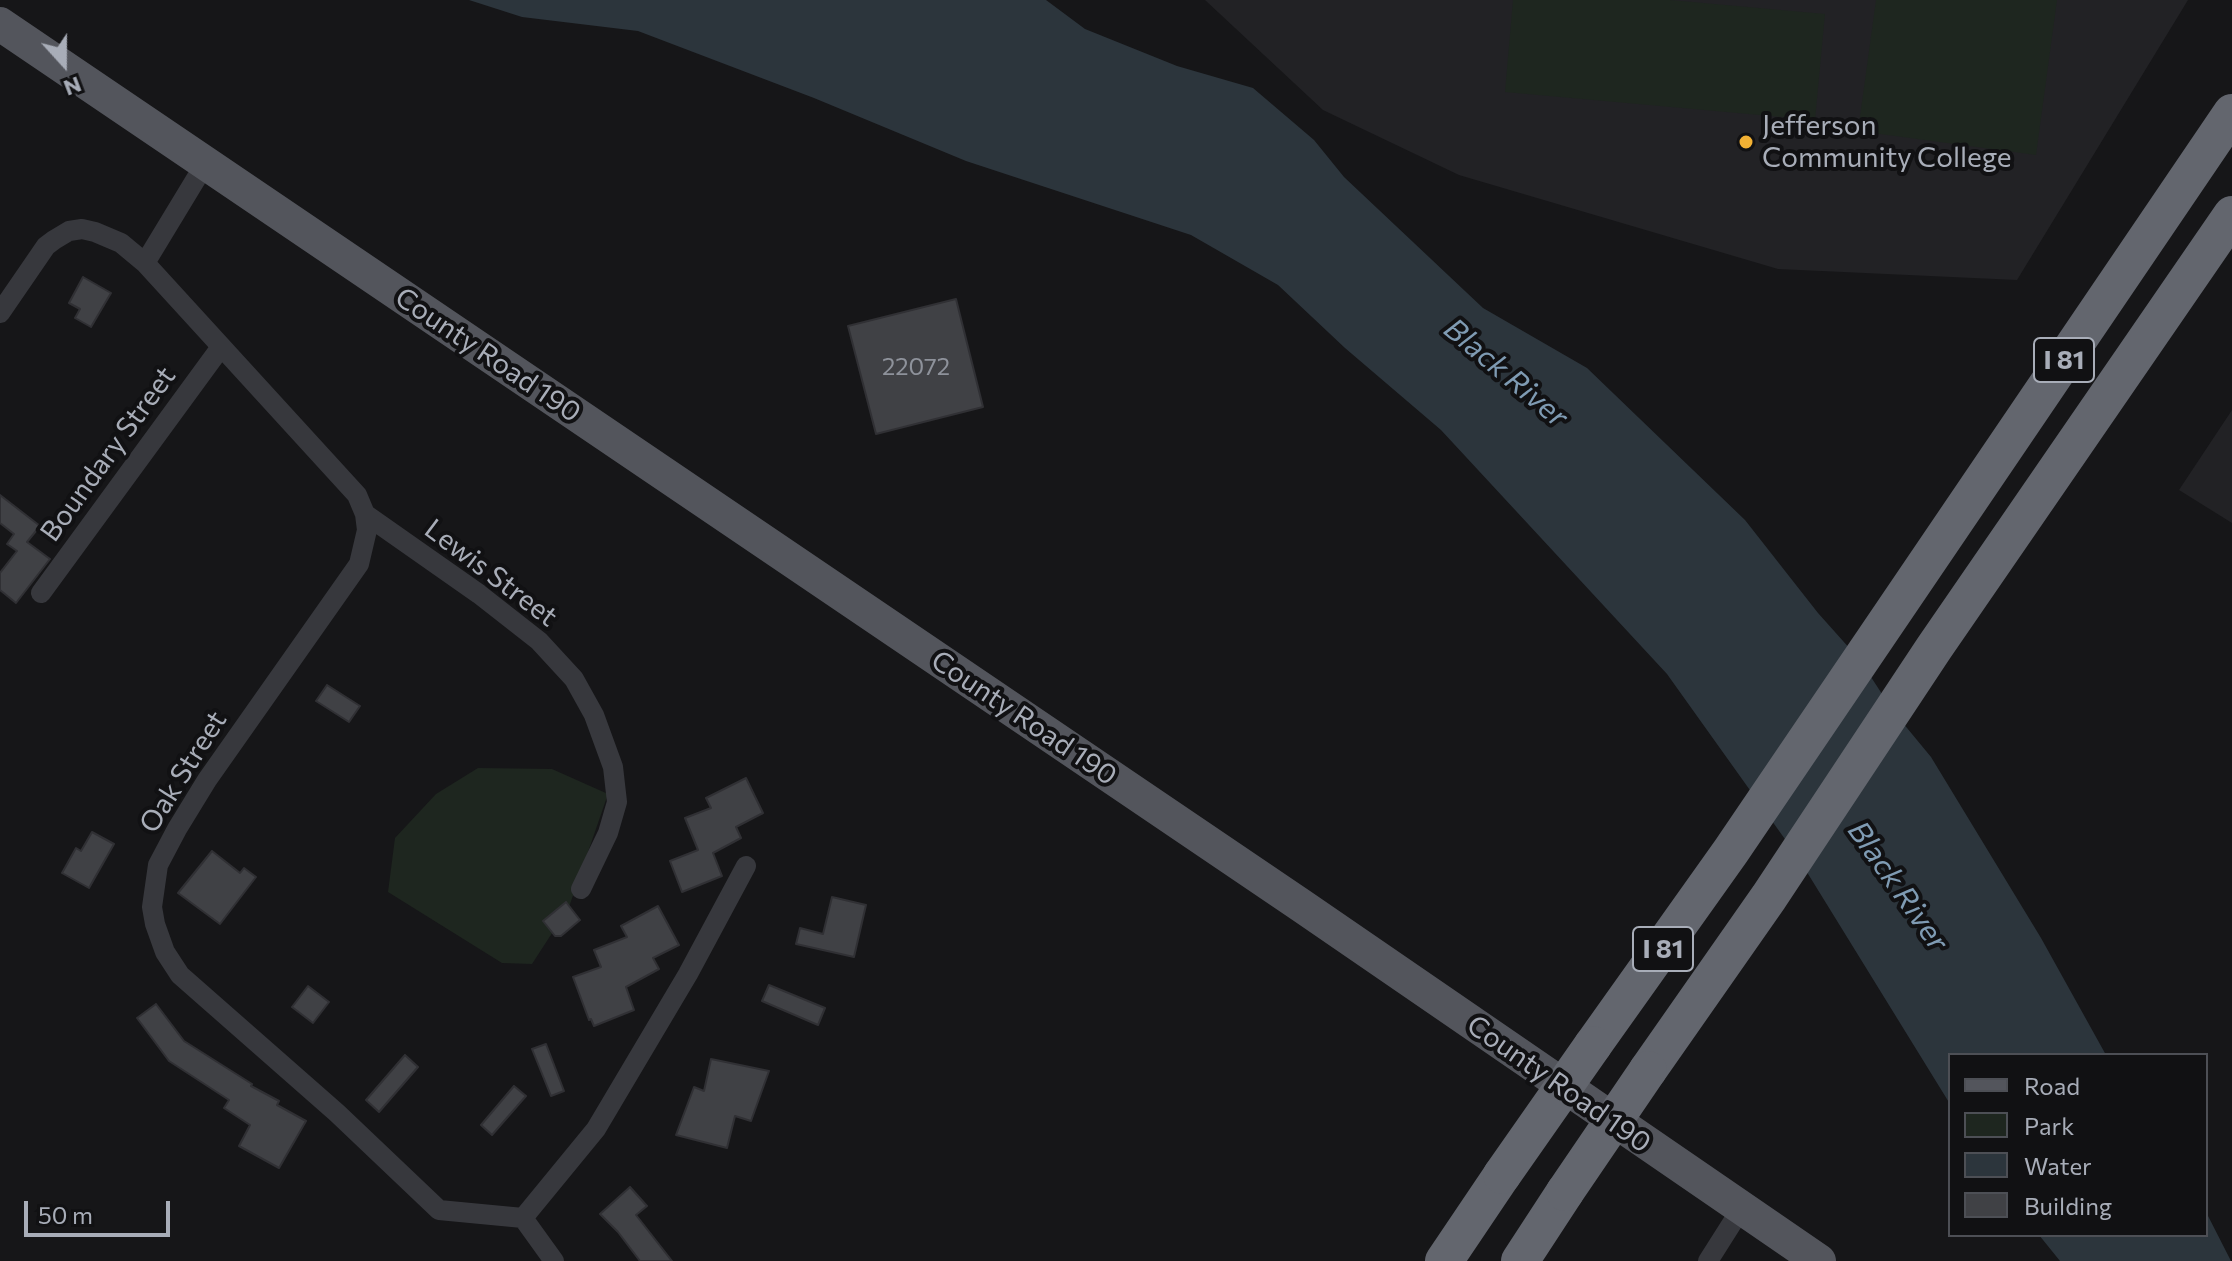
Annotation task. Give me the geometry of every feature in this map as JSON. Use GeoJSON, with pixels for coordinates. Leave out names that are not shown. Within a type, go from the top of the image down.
{"type":"FeatureCollection","features":[{"type":"Feature","properties":{"kind":"highway","name":"I 81"},"geometry":{"type":"LineString","coordinates":[[1444,1261],[1731,851],[2232,113]]}},
{"type":"Feature","properties":{"kind":"highway","name":"I 81"},"geometry":{"type":"LineString","coordinates":[[1520,1261],[1769,897],[1934,648],[2232,215]]}},
{"type":"Feature","properties":{"kind":"main road","name":"County Road 190"},"geometry":{"type":"LineString","coordinates":[[0,24],[1302,906],[1819,1261]]}},
{"type":"Feature","properties":{"kind":"street"},"geometry":{"type":"LineString","coordinates":[[145,263],[205,164]]}},
{"type":"Feature","properties":{"kind":"street","name":"Lewis Street"},"geometry":{"type":"LineString","coordinates":[[0,313],[46,246],[69,231],[82,229],[121,243],[145,263],[357,495],[365,514],[479,594],[539,641],[574,679],[594,715],[613,767],[617,802],[608,833],[581,889]]}},
{"type":"Feature","properties":{"kind":"street","name":"Boundary Street"},"geometry":{"type":"LineString","coordinates":[[41,593],[221,347]]}},
{"type":"Feature","properties":{"kind":"street","name":"Oak Street"},"geometry":{"type":"LineString","coordinates":[[365,514],[367,530],[359,564],[216,768],[158,865],[152,907],[155,924],[165,952],[180,975],[337,1113],[439,1210],[523,1218]]}},
{"type":"Feature","properties":{"kind":"street"},"geometry":{"type":"LineString","coordinates":[[554,1261],[523,1218],[596,1129],[688,974],[746,866]]}},
{"type":"Feature","properties":{"kind":"street"},"geometry":{"type":"LineString","coordinates":[[1708,1261],[1741,1209]]}},
{"type":"Feature","properties":{"kind":"shaded area","name":"Jefferson Community College"},"geometry":{"type":"Polygon","coordinates":[[[1205,0],[2188,0],[2017,280],[1778,269],[1459,175],[1323,110],[1205,0]]]}},
{"type":"Feature","properties":{"kind":"shaded area"},"geometry":{"type":"Polygon","coordinates":[[[2232,410],[2232,523],[2179,490],[2232,410]]]}},
{"type":"Feature","properties":{"kind":"green space"},"geometry":{"type":"Polygon","coordinates":[[[1513,0],[1670,0],[1825,14],[1815,120],[1505,92],[1513,0]]]}},
{"type":"Feature","properties":{"kind":"green space"},"geometry":{"type":"Polygon","coordinates":[[[1876,0],[2057,0],[2036,155],[1858,131],[1876,0]]]}},
{"type":"Feature","properties":{"kind":"green space"},"geometry":{"type":"Polygon","coordinates":[[[478,768],[552,769],[608,794],[569,907],[532,964],[502,963],[388,892],[395,838],[436,794],[478,768]]]}},
{"type":"Feature","properties":{"kind":"water","name":"Black River"},"geometry":{"type":"Polygon","coordinates":[[[469,0],[1046,0],[1085,29],[1177,66],[1253,88],[1314,140],[1344,177],[1483,308],[1587,368],[1745,520],[1818,613],[1860,660],[1893,711],[1931,757],[2041,938],[2105,1053],[1948,1053],[1948,1101],[1797,856],[1667,674],[1441,430],[1345,348],[1278,285],[1191,235],[966,161],[814,98],[638,31],[522,17],[469,0]]]}},
{"type":"Feature","properties":{"kind":"water"},"geometry":{"type":"Polygon","coordinates":[[[2208,1216],[2231,1261],[2060,1261],[2041,1237],[2208,1237],[2208,1216]]]}},
{"type":"Feature","properties":{"kind":"building"},"geometry":{"type":"Polygon","coordinates":[[[83,277],[111,293],[91,327],[75,318],[80,309],[69,303],[83,277]]]}},
{"type":"Feature","properties":{"kind":"building"},"geometry":{"type":"Polygon","coordinates":[[[956,299],[983,407],[876,434],[848,326],[956,299]]]}},
{"type":"Feature","properties":{"kind":"building"},"geometry":{"type":"Polygon","coordinates":[[[0,495],[40,526],[27,542],[50,559],[16,603],[0,590],[0,573],[17,551],[7,544],[14,534],[0,523],[0,495]]]}},
{"type":"Feature","properties":{"kind":"building"},"geometry":{"type":"Polygon","coordinates":[[[327,685],[360,706],[349,722],[316,701],[327,685]]]}},
{"type":"Feature","properties":{"kind":"building"},"geometry":{"type":"Polygon","coordinates":[[[746,778],[763,813],[736,827],[741,838],[713,853],[722,876],[682,892],[670,861],[698,850],[685,818],[711,808],[706,798],[746,778]]]}},
{"type":"Feature","properties":{"kind":"building"},"geometry":{"type":"Polygon","coordinates":[[[92,832],[114,844],[89,888],[62,873],[76,848],[81,851],[92,832]]]}},
{"type":"Feature","properties":{"kind":"building"},"geometry":{"type":"Polygon","coordinates":[[[212,851],[240,873],[244,868],[256,877],[220,924],[178,893],[212,851]]]}},
{"type":"Feature","properties":{"kind":"building"},"geometry":{"type":"Polygon","coordinates":[[[832,897],[866,905],[854,957],[796,944],[800,928],[823,934],[832,897]]]}},
{"type":"Feature","properties":{"kind":"building"},"geometry":{"type":"Polygon","coordinates":[[[566,902],[580,920],[561,936],[555,936],[543,921],[566,902]]]}},
{"type":"Feature","properties":{"kind":"building"},"geometry":{"type":"Polygon","coordinates":[[[658,906],[679,945],[653,958],[659,969],[626,987],[634,1010],[594,1026],[573,977],[601,967],[594,950],[627,937],[621,926],[658,906]]]}},
{"type":"Feature","properties":{"kind":"building"},"geometry":{"type":"Polygon","coordinates":[[[769,985],[825,1008],[818,1025],[762,1001],[769,985]]]}},
{"type":"Feature","properties":{"kind":"building"},"geometry":{"type":"Polygon","coordinates":[[[308,986],[329,1002],[313,1023],[292,1007],[308,986]]]}},
{"type":"Feature","properties":{"kind":"building"},"geometry":{"type":"Polygon","coordinates":[[[156,1004],[184,1041],[279,1101],[277,1105],[306,1121],[279,1168],[239,1146],[250,1125],[224,1108],[229,1100],[169,1061],[137,1018],[156,1004]]]}},
{"type":"Feature","properties":{"kind":"building"},"geometry":{"type":"Polygon","coordinates":[[[546,1044],[564,1091],[551,1096],[532,1049],[546,1044]]]}},
{"type":"Feature","properties":{"kind":"building"},"geometry":{"type":"Polygon","coordinates":[[[405,1055],[418,1067],[379,1112],[366,1100],[405,1055]]]}},
{"type":"Feature","properties":{"kind":"building"},"geometry":{"type":"Polygon","coordinates":[[[711,1059],[769,1071],[751,1121],[735,1116],[727,1148],[676,1135],[694,1087],[704,1091],[711,1059]]]}},
{"type":"Feature","properties":{"kind":"building"},"geometry":{"type":"Polygon","coordinates":[[[514,1086],[526,1096],[492,1135],[481,1125],[514,1086]]]}},
{"type":"Feature","properties":{"kind":"building"},"geometry":{"type":"Polygon","coordinates":[[[630,1187],[647,1206],[636,1215],[672,1261],[640,1261],[600,1214],[630,1187]]]}},
{"type":"Feature","properties":{"kind":"place","name":"Jefferson Community College"},"geometry":{"type":"Point","coordinates":[1746,142]}}]}
